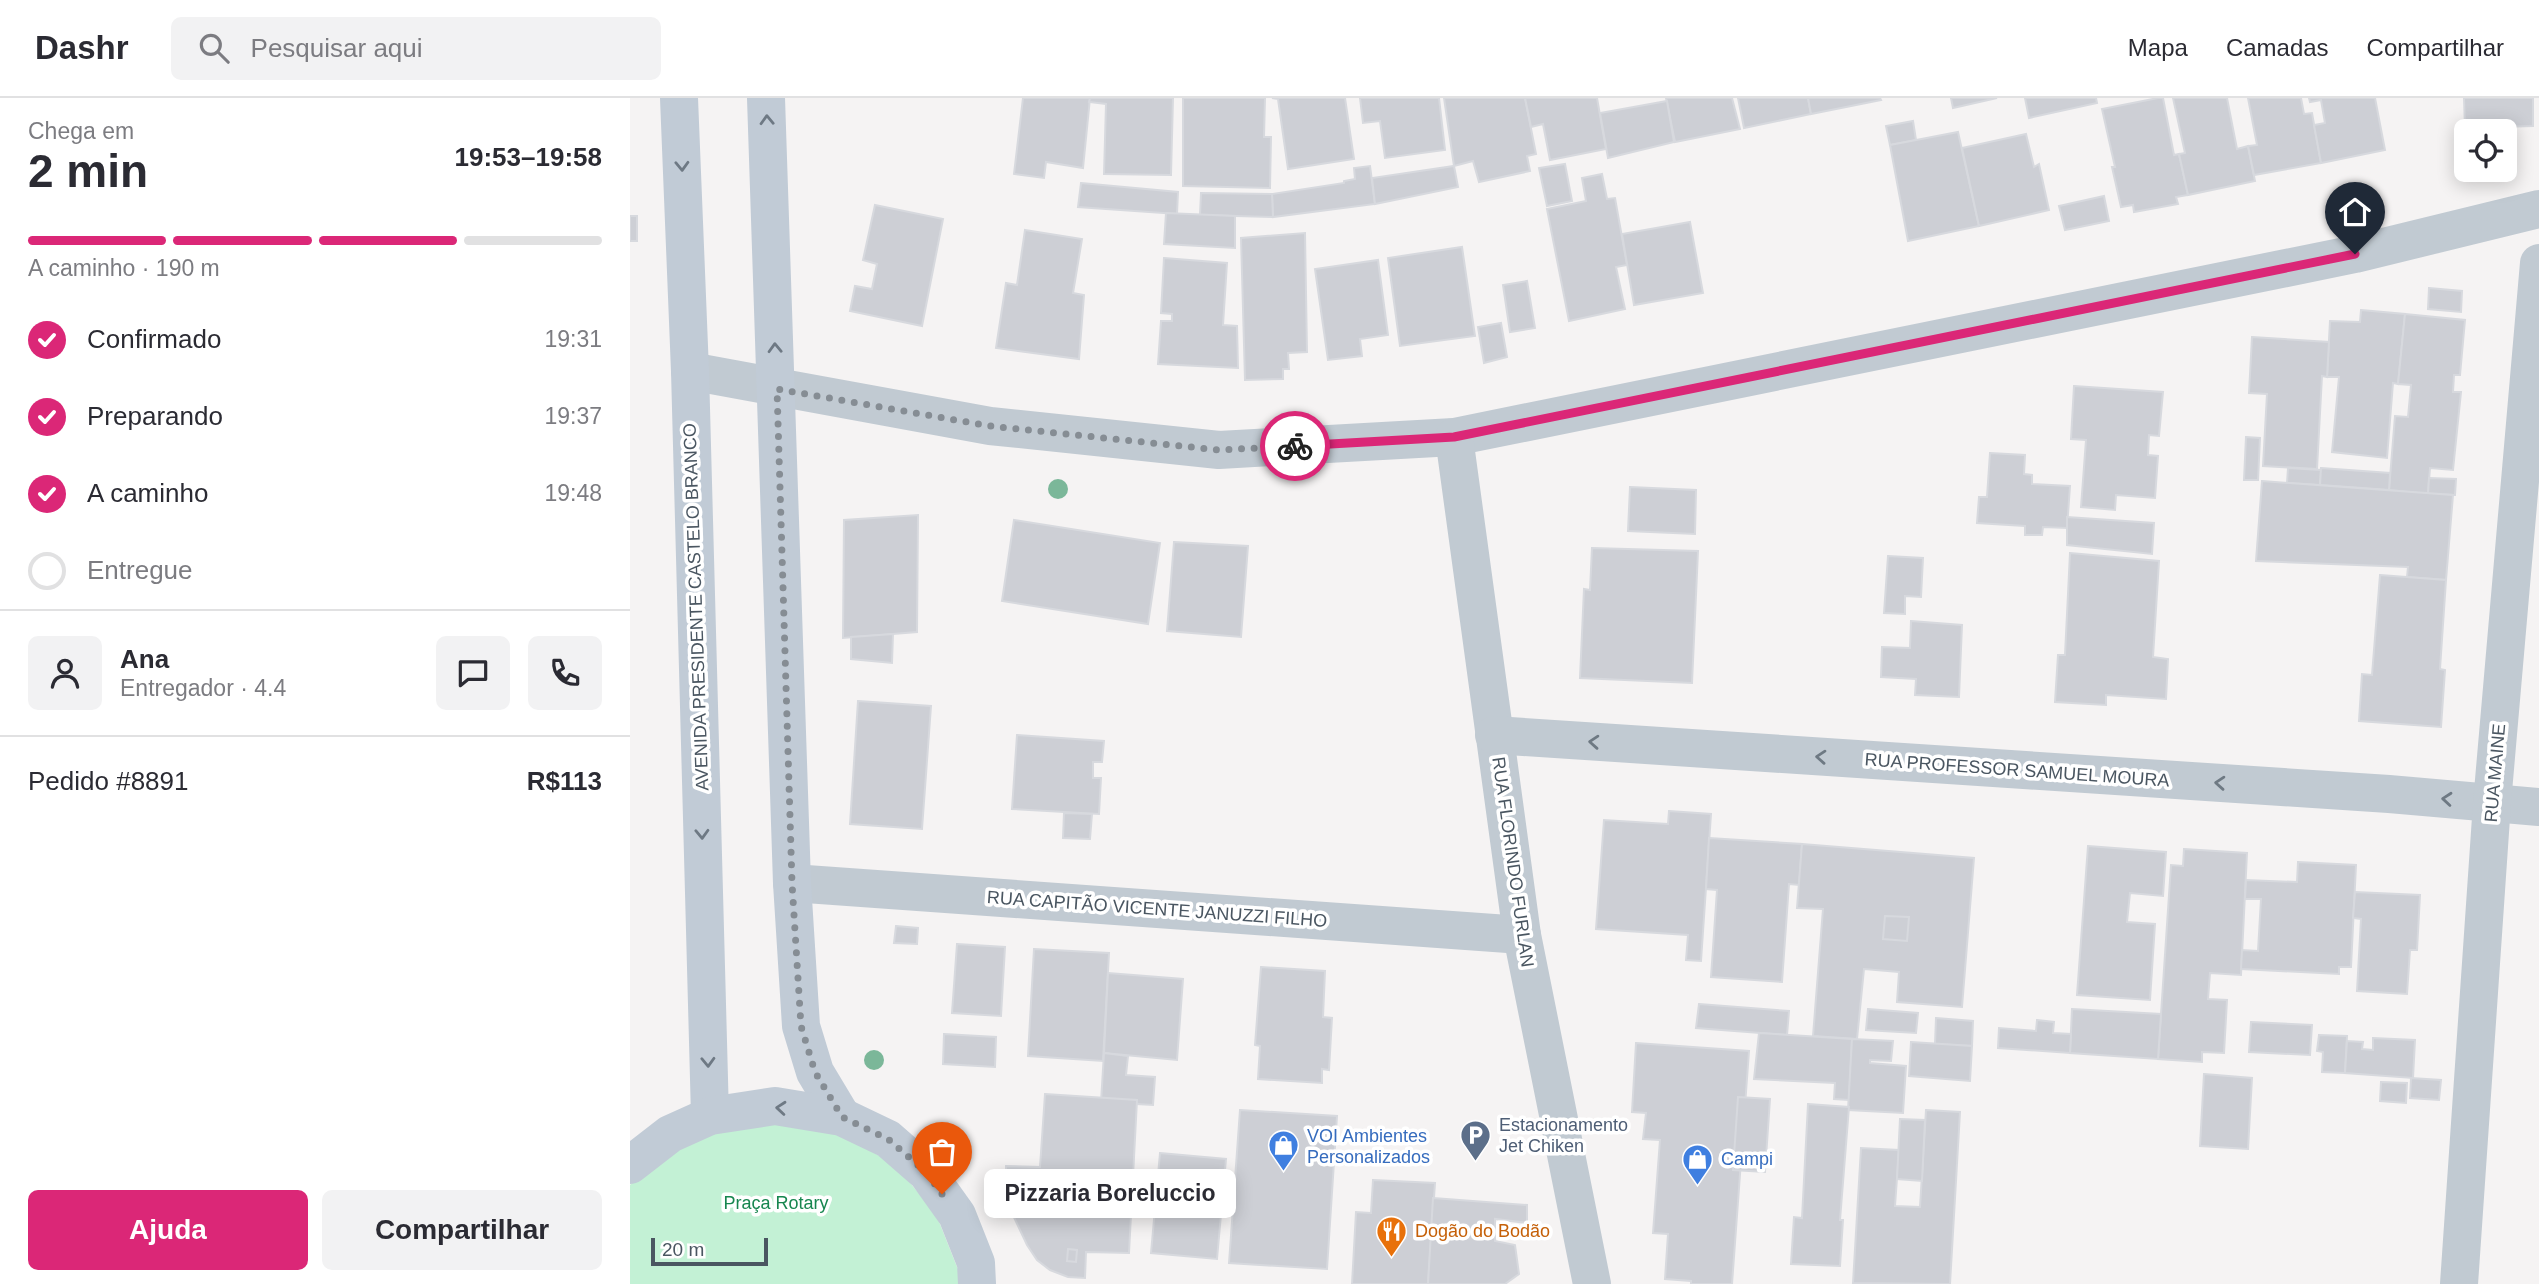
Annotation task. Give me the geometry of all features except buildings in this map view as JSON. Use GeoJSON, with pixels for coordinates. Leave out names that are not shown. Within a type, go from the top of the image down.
{"type":"FeatureCollection","features":[{"type":"Feature","properties":{"kind":"main road","name":"AVENIDA PRESIDENTE CASTELO BRANCO"},"geometry":{"type":"LineString","coordinates":[[679,98],[690,371],[710,1116]]}},
{"type":"Feature","properties":{"kind":"main road"},"geometry":{"type":"LineString","coordinates":[[766,98],[792,883],[801,1026],[815,1072],[842,1117]]}},
{"type":"Feature","properties":{"kind":"main road"},"geometry":{"type":"LineString","coordinates":[[630,1165],[670,1134],[710,1116],[775,1106],[842,1117],[888,1139],[927,1173],[957,1215],[984,1277]]}},
{"type":"Feature","properties":{"kind":"street"},"geometry":{"type":"LineString","coordinates":[[690,371],[990,426],[1219,450],[1454,437],[2355,254],[2539,209]]}},
{"type":"Feature","properties":{"kind":"street","name":"RUA MAINE"},"geometry":{"type":"LineString","coordinates":[[2459,1284],[2493,803],[2539,263]]}},
{"type":"Feature","properties":{"kind":"street","name":"RUA FLORINDO FURLAN"},"geometry":{"type":"LineString","coordinates":[[1454,437],[1522,935],[1592,1284]]}},
{"type":"Feature","properties":{"kind":"street","name":"RUA PROFESSOR SAMUEL MOURA"},"geometry":{"type":"LineString","coordinates":[[1494,735],[2539,807]]}},
{"type":"Feature","properties":{"kind":"street","name":"RUA CAPITÃO VICENTE JANUZZI FILHO"},"geometry":{"type":"LineString","coordinates":[[792,883],[1522,935]]}},
{"type":"Feature","properties":{"kind":"green space","name":"Praça Rotary"},"geometry":{"type":"Polygon","coordinates":[[[783,1120],[843,1134],[896,1166],[936,1214],[959,1272],[959,1284],[630,1284],[630,1185],[664,1153],[721,1127],[783,1120]]]}},
{"type":"Feature","properties":{"kind":"way so far"},"geometry":{"type":"LineString","coordinates":[[942,1194],[927,1173],[888,1139],[842,1117],[815,1072],[801,1026],[792,883],[777,389],[990,426],[1219,450],[1295,446]]}},
{"type":"Feature","properties":{"kind":"place","name":"Estacionamento Jet Chiken"},"geometry":{"type":"Point","coordinates":[1476,1162]}},
{"type":"Feature","properties":{"kind":"place","name":"VOI Ambientes Personalizados"},"geometry":{"type":"Point","coordinates":[1284,1173]}},
{"type":"Feature","properties":{"kind":"place","name":"Campi"},"geometry":{"type":"Point","coordinates":[1698,1186]}},
{"type":"Feature","properties":{"kind":"place","name":"Pizzaria Boreluccio"},"geometry":{"type":"Point","coordinates":[942,1194]}},
{"type":"Feature","properties":{"kind":"place","name":"Dogão do Bodão"},"geometry":{"type":"Point","coordinates":[1392,1258]}},
{"type":"Feature","properties":{"kind":"route"},"geometry":{"type":"LineString","coordinates":[[1295,446],[1454,437],[2355,254]]}}]}
